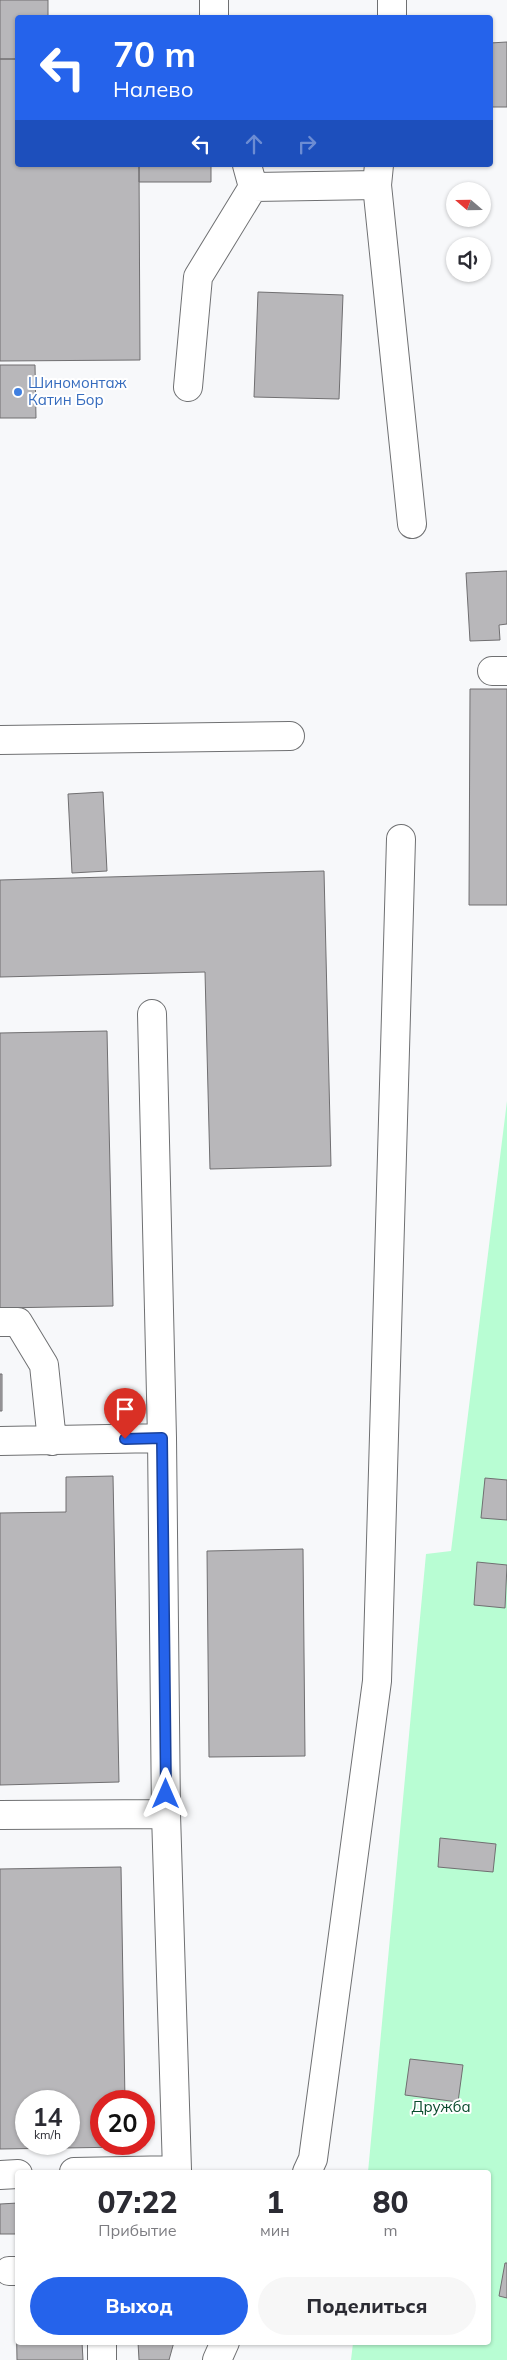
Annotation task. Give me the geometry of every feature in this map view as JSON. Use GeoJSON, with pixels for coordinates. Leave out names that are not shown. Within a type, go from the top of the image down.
{"type":"FeatureCollection","features":[{"type":"Feature","properties":{"kind":"lane"},"geometry":{"type":"LineString","coordinates":[[214,0],[214,15]]}},
{"type":"Feature","properties":{"kind":"lane"},"geometry":{"type":"LineString","coordinates":[[392,0],[392,15]]}},
{"type":"Feature","properties":{"kind":"lane"},"geometry":{"type":"LineString","coordinates":[[188,387],[198,276],[250,176],[378,175],[412,524]]}},
{"type":"Feature","properties":{"kind":"lane"},"geometry":{"type":"LineString","coordinates":[[0,740],[290,736]]}},
{"type":"Feature","properties":{"kind":"lane"},"geometry":{"type":"LineString","coordinates":[[308,2170],[313,2159],[377,1681],[401,839]]}},
{"type":"Feature","properties":{"kind":"lane"},"geometry":{"type":"LineString","coordinates":[[152,1014],[162,1438],[166,1814],[177,2170]]}},
{"type":"Feature","properties":{"kind":"lane"},"geometry":{"type":"LineString","coordinates":[[0,1322],[18,1322],[44,1365],[52,1441]]}},
{"type":"Feature","properties":{"kind":"lane"},"geometry":{"type":"LineString","coordinates":[[0,1442],[162,1438]]}},
{"type":"Feature","properties":{"kind":"lane"},"geometry":{"type":"LineString","coordinates":[[0,1815],[166,1814]]}},
{"type":"Feature","properties":{"kind":"lane"},"geometry":{"type":"LineString","coordinates":[[0,2175],[15,2174]]}},
{"type":"Feature","properties":{"kind":"lane"},"geometry":{"type":"LineString","coordinates":[[102,2345],[102,2360]]}},
{"type":"Feature","properties":{"kind":"lane"},"geometry":{"type":"LineString","coordinates":[[217,2360],[224,2345]]}},
{"type":"Feature","properties":{"kind":"green space","name":"Дружба"},"geometry":{"type":"Polygon","coordinates":[[[507,1101],[507,2360],[351,2360],[353,2345],[491,2345],[491,2170],[368,2170],[426,1554],[451,1551],[507,1101]]]}},
{"type":"Feature","properties":{"kind":"building"},"geometry":{"type":"Polygon","coordinates":[[[0,0],[48,0],[48,15],[15,15],[15,59],[0,59],[0,0]]]}},
{"type":"Feature","properties":{"kind":"building"},"geometry":{"type":"Polygon","coordinates":[[[507,42],[507,107],[493,107],[493,43],[507,42]]]}},
{"type":"Feature","properties":{"kind":"building"},"geometry":{"type":"Polygon","coordinates":[[[0,59],[15,59],[15,167],[139,167],[140,360],[0,361],[0,59]]]}},
{"type":"Feature","properties":{"kind":"building"},"geometry":{"type":"Polygon","coordinates":[[[139,167],[211,167],[211,182],[139,182],[139,167]]]}},
{"type":"Feature","properties":{"kind":"building"},"geometry":{"type":"Polygon","coordinates":[[[258,292],[343,295],[339,399],[254,397],[258,292]]]}},
{"type":"Feature","properties":{"kind":"building","name":"Шиномонтаж Катин Бор"},"geometry":{"type":"Polygon","coordinates":[[[0,365],[35,365],[36,418],[0,418],[0,365]]]}},
{"type":"Feature","properties":{"kind":"building"},"geometry":{"type":"Polygon","coordinates":[[[507,571],[507,624],[499,625],[500,640],[470,641],[466,573],[507,571]]]}},
{"type":"Feature","properties":{"kind":"building"},"geometry":{"type":"Polygon","coordinates":[[[470,689],[507,689],[507,905],[469,905],[470,689]]]}},
{"type":"Feature","properties":{"kind":"building"},"geometry":{"type":"Polygon","coordinates":[[[103,792],[107,871],[72,873],[68,794],[103,792]]]}},
{"type":"Feature","properties":{"kind":"building"},"geometry":{"type":"Polygon","coordinates":[[[324,871],[331,1166],[210,1169],[205,972],[0,977],[0,880],[324,871]]]}},
{"type":"Feature","properties":{"kind":"building"},"geometry":{"type":"Polygon","coordinates":[[[107,1031],[113,1306],[0,1308],[0,1033],[107,1031]]]}},
{"type":"Feature","properties":{"kind":"building"},"geometry":{"type":"Polygon","coordinates":[[[0,1374],[2,1374],[2,1411],[0,1411],[0,1374]]]}},
{"type":"Feature","properties":{"kind":"building"},"geometry":{"type":"Polygon","coordinates":[[[113,1476],[119,1782],[0,1785],[0,1513],[66,1512],[66,1477],[113,1476]]]}},
{"type":"Feature","properties":{"kind":"building"},"geometry":{"type":"Polygon","coordinates":[[[485,1478],[507,1480],[507,1520],[481,1518],[485,1478]]]}},
{"type":"Feature","properties":{"kind":"building"},"geometry":{"type":"Polygon","coordinates":[[[303,1549],[305,1756],[209,1757],[207,1551],[303,1549]]]}},
{"type":"Feature","properties":{"kind":"building"},"geometry":{"type":"Polygon","coordinates":[[[477,1562],[507,1565],[505,1608],[474,1605],[477,1562]]]}},
{"type":"Feature","properties":{"kind":"building"},"geometry":{"type":"Polygon","coordinates":[[[440,1838],[496,1844],[493,1872],[438,1867],[440,1838]]]}},
{"type":"Feature","properties":{"kind":"building"},"geometry":{"type":"Polygon","coordinates":[[[121,1867],[125,2090],[90,2090],[90,2148],[80,2148],[80,2090],[15,2090],[15,2149],[0,2149],[0,1869],[121,1867]]]}},
{"type":"Feature","properties":{"kind":"building"},"geometry":{"type":"Polygon","coordinates":[[[410,2059],[463,2065],[458,2102],[405,2095],[410,2059]]]}},
{"type":"Feature","properties":{"kind":"building"},"geometry":{"type":"Polygon","coordinates":[[[15,2203],[15,2234],[0,2234],[0,2204],[15,2203]]]}},
{"type":"Feature","properties":{"kind":"building"},"geometry":{"type":"Polygon","coordinates":[[[505,2263],[507,2263],[507,2298],[499,2296],[505,2263]]]}},
{"type":"Feature","properties":{"kind":"building"},"geometry":{"type":"Polygon","coordinates":[[[17,2345],[82,2345],[83,2360],[17,2360],[17,2345]]]}},
{"type":"Feature","properties":{"kind":"building"},"geometry":{"type":"Polygon","coordinates":[[[138,2345],[173,2345],[169,2360],[139,2360],[138,2345]]]}},
{"type":"Feature","properties":{"kind":"place","name":"Шиномонтаж Катин Бор"},"geometry":{"type":"Point","coordinates":[18,392]}},
{"type":"Feature","properties":{"kind":"route"},"geometry":{"type":"LineString","coordinates":[[125,1439],[162,1438],[166,1794]]}}]}
